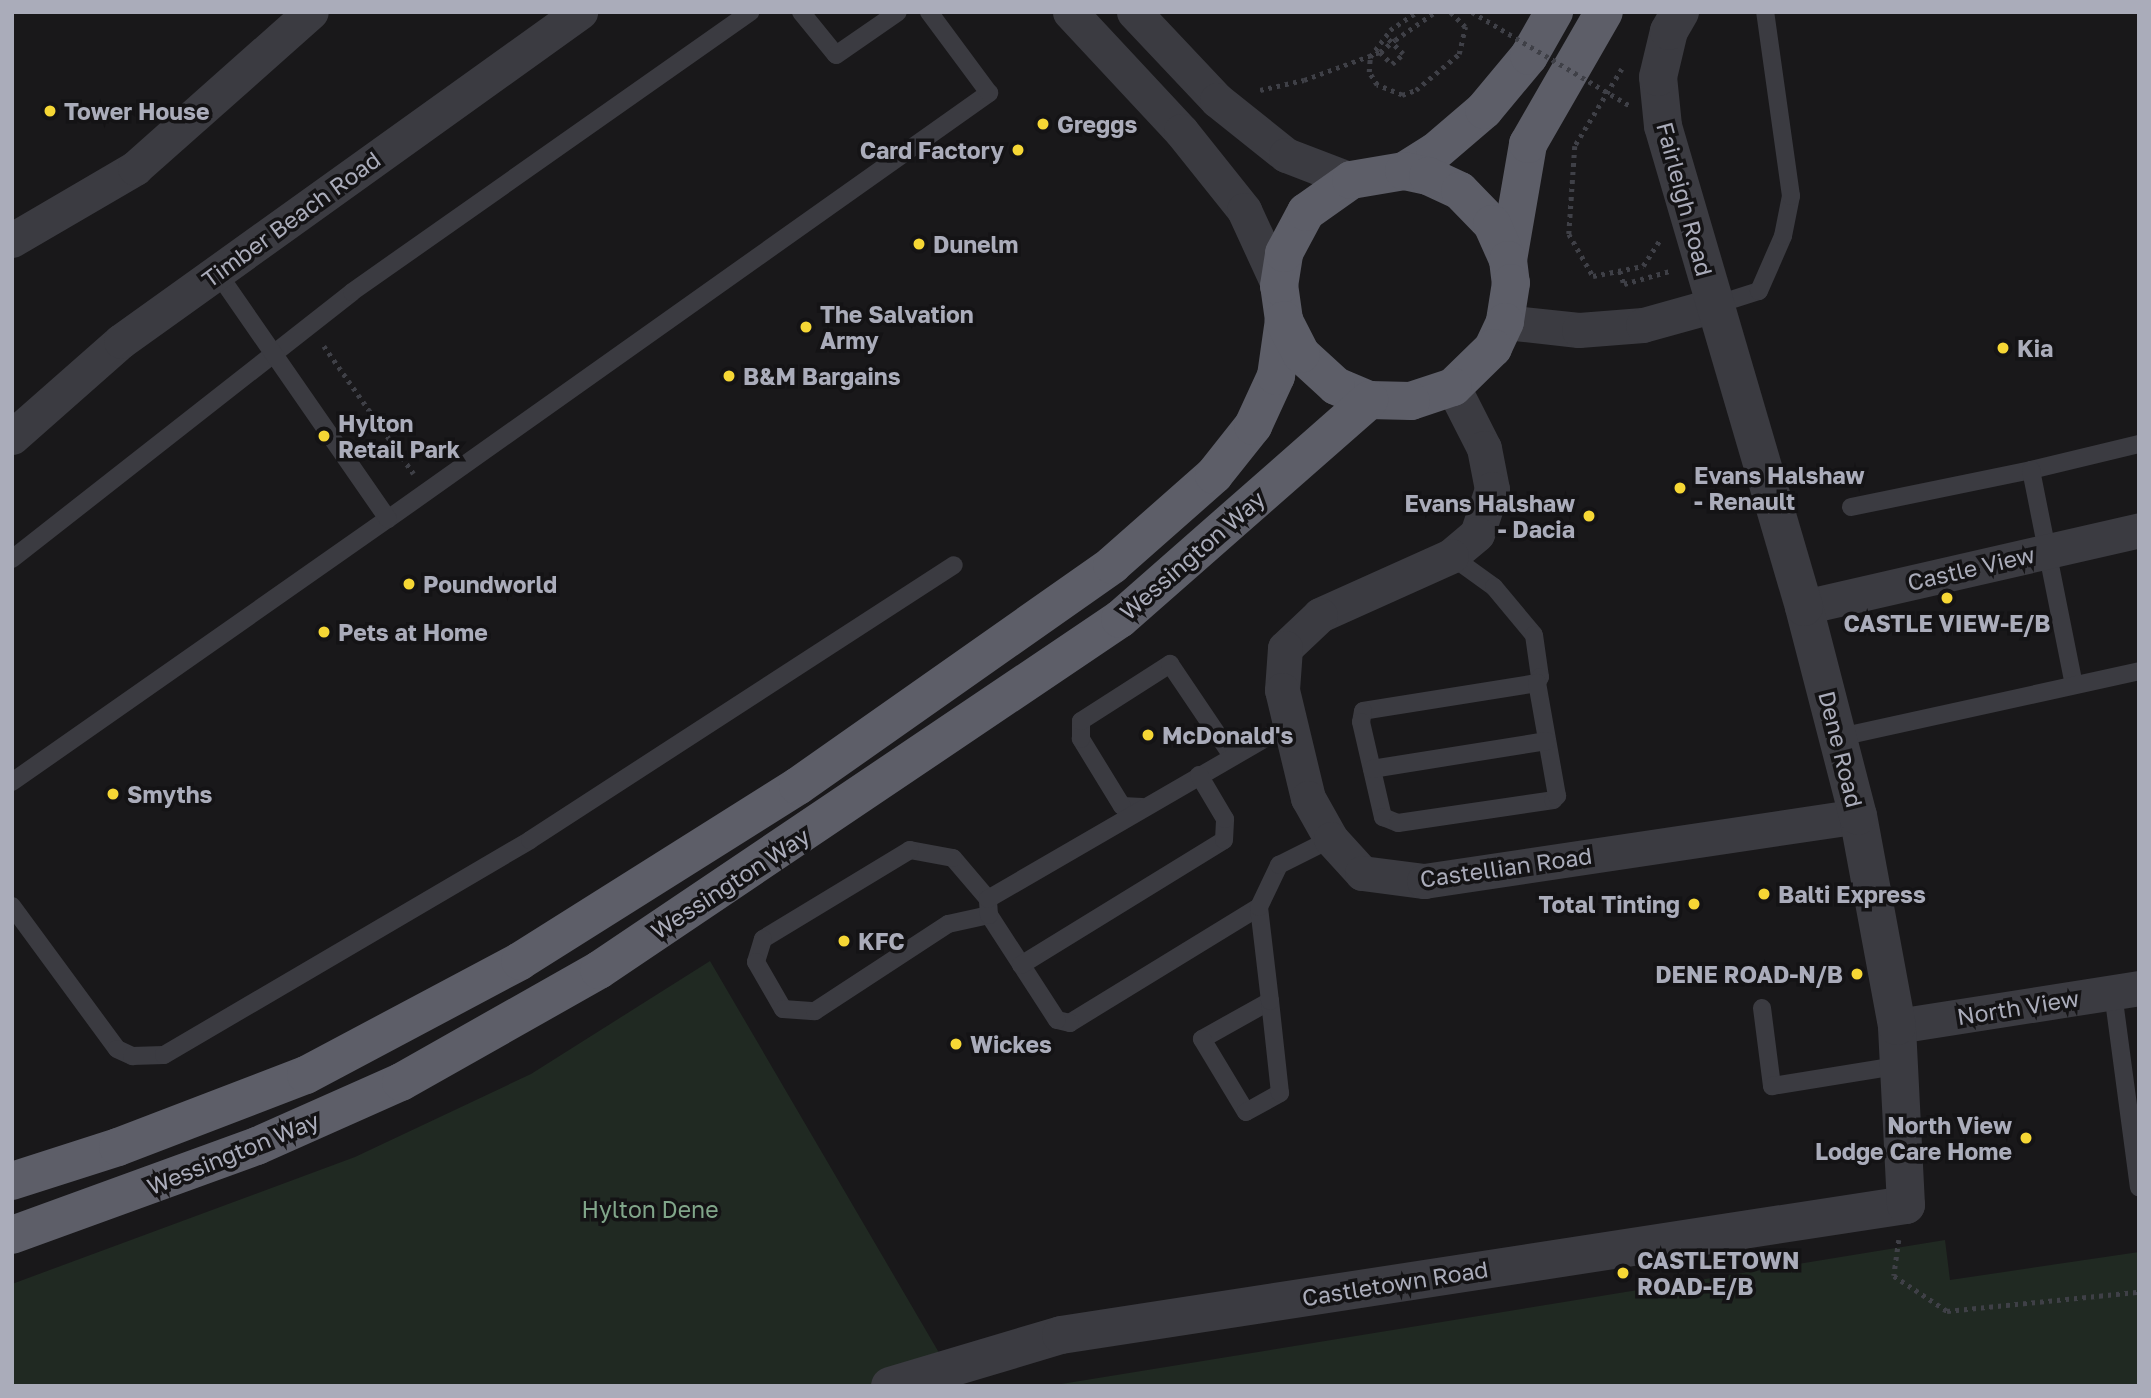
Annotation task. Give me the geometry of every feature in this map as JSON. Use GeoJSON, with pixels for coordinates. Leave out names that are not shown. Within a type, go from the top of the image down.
{"type":"FeatureCollection","features":[{"type":"Feature","properties":{"kind":"highway","name":"Wessington Way"},"geometry":{"type":"LineString","coordinates":[[12,1181],[118,1147],[306,1075],[520,961],[797,786],[1112,565],[1214,475],[1253,426],[1276,376],[1284,253],[1307,212],[1351,180],[1404,171],[1435,152],[1484,110],[1529,56],[1554,12]]}},
{"type":"Feature","properties":{"kind":"highway","name":"Wessington Way"},"geometry":{"type":"LineString","coordinates":[[1508,260],[1528,144],[1604,12]]}},
{"type":"Feature","properties":{"kind":"highway","name":"Wessington Way"},"geometry":{"type":"LineString","coordinates":[[1282,303],[1301,354],[1336,386],[1370,400],[1411,401],[1452,387],[1493,348],[1505,323],[1511,283],[1508,260],[1492,224],[1460,191],[1427,176],[1404,171]]}},
{"type":"Feature","properties":{"kind":"highway","name":"Wessington Way"},"geometry":{"type":"LineString","coordinates":[[12,1235],[257,1146],[401,1082],[599,970],[1120,619],[1370,400]]}},
{"type":"Feature","properties":{"kind":"street"},"geometry":{"type":"LineString","coordinates":[[12,240],[135,167],[311,12]]}},
{"type":"Feature","properties":{"kind":"street","name":"Timber Beach Road"},"geometry":{"type":"LineString","coordinates":[[12,437],[121,341],[217,272],[541,23],[580,12]]}},
{"type":"Feature","properties":{"kind":"street"},"geometry":{"type":"LineString","coordinates":[[1134,12],[1217,100],[1286,155],[1351,180]]}},
{"type":"Feature","properties":{"kind":"street","name":"Fairleigh Road"},"geometry":{"type":"LineString","coordinates":[[1680,12],[1670,31],[1658,77],[1663,127],[1715,305]]}},
{"type":"Feature","properties":{"kind":"street"},"geometry":{"type":"LineString","coordinates":[[1071,14],[1181,131],[1244,210],[1282,303]]}},
{"type":"Feature","properties":{"kind":"street"},"geometry":{"type":"LineString","coordinates":[[1505,323],[1579,330],[1643,325],[1715,305]]}},
{"type":"Feature","properties":{"kind":"street","name":"Dene Road"},"geometry":{"type":"LineString","coordinates":[[1715,305],[1804,607],[1840,737],[1858,816],[1897,1026],[1906,1205]]}},
{"type":"Feature","properties":{"kind":"street","name":"Castellian Road"},"geometry":{"type":"LineString","coordinates":[[1452,387],[1484,448],[1492,489],[1477,534],[1451,555],[1320,615],[1285,648],[1282,690],[1288,724],[1308,798],[1332,839],[1362,873],[1424,881],[1858,816]]}},
{"type":"Feature","properties":{"kind":"street","name":"Castle View"},"geometry":{"type":"LineString","coordinates":[[1804,607],[2139,530]]}},
{"type":"Feature","properties":{"kind":"street","name":"North View"},"geometry":{"type":"LineString","coordinates":[[1897,1026],[2126,991]]}},
{"type":"Feature","properties":{"kind":"street","name":"Castletown Road"},"geometry":{"type":"LineString","coordinates":[[890,1386],[1061,1335],[1906,1205]]}},
{"type":"Feature","properties":{"kind":"lane"},"geometry":{"type":"LineString","coordinates":[[12,559],[309,326],[751,12]]}},
{"type":"Feature","properties":{"kind":"lane"},"geometry":{"type":"LineString","coordinates":[[807,14],[836,55],[898,12]]}},
{"type":"Feature","properties":{"kind":"lane"},"geometry":{"type":"LineString","coordinates":[[12,782],[989,93],[929,12]]}},
{"type":"Feature","properties":{"kind":"lane"},"geometry":{"type":"LineString","coordinates":[[1715,305],[1759,291],[1783,236],[1791,195],[1765,12]]}},
{"type":"Feature","properties":{"kind":"lane"},"geometry":{"type":"LineString","coordinates":[[217,272],[388,519]]}},
{"type":"Feature","properties":{"kind":"lane"},"geometry":{"type":"LineString","coordinates":[[1851,507],[2031,470],[2139,444]]}},
{"type":"Feature","properties":{"kind":"lane"},"geometry":{"type":"LineString","coordinates":[[2031,470],[2074,684]]}},
{"type":"Feature","properties":{"kind":"lane"},"geometry":{"type":"LineString","coordinates":[[1451,555],[1494,587],[1534,635],[1537,684],[1558,796],[1553,800],[1398,823],[1384,817],[1361,722],[1363,711],[1537,684]]}},
{"type":"Feature","properties":{"kind":"lane"},"geometry":{"type":"LineString","coordinates":[[12,906],[117,1049],[132,1056],[164,1055],[530,840],[954,565]]}},
{"type":"Feature","properties":{"kind":"lane"},"geometry":{"type":"LineString","coordinates":[[1142,807],[1122,806],[1081,739],[1081,721],[1170,664],[1232,756]]}},
{"type":"Feature","properties":{"kind":"lane"},"geometry":{"type":"LineString","coordinates":[[1840,737],[2139,671]]}},
{"type":"Feature","properties":{"kind":"lane"},"geometry":{"type":"LineString","coordinates":[[1259,907],[1070,1023],[1057,1020],[988,907],[953,858],[910,850],[763,939],[756,962],[783,1009],[815,1011],[948,924],[988,907],[1142,807],[1288,724]]}},
{"type":"Feature","properties":{"kind":"lane"},"geometry":{"type":"LineString","coordinates":[[1372,769],[1547,741]]}},
{"type":"Feature","properties":{"kind":"lane"},"geometry":{"type":"LineString","coordinates":[[1021,965],[1224,840],[1225,819],[1199,775]]}},
{"type":"Feature","properties":{"kind":"lane"},"geometry":{"type":"LineString","coordinates":[[1270,1001],[1202,1040],[1246,1112],[1280,1094],[1270,1001],[1259,907],[1279,865],[1332,839]]}},
{"type":"Feature","properties":{"kind":"lane"},"geometry":{"type":"LineString","coordinates":[[2126,991],[2139,1187]]}},
{"type":"Feature","properties":{"kind":"lane"},"geometry":{"type":"LineString","coordinates":[[1762,1008],[1772,1086],[1901,1065]]}},
{"type":"Feature","properties":{"kind":"path"},"geometry":{"type":"LineString","coordinates":[[1417,12],[1373,47],[1369,72],[1388,93],[1416,90],[1459,54],[1464,44],[1465,27],[1450,12]]}},
{"type":"Feature","properties":{"kind":"path"},"geometry":{"type":"LineString","coordinates":[[1217,100],[1304,80],[1380,51],[1435,12]]}},
{"type":"Feature","properties":{"kind":"path"},"geometry":{"type":"LineString","coordinates":[[1472,12],[1632,107],[1635,119]]}},
{"type":"Feature","properties":{"kind":"path"},"geometry":{"type":"LineString","coordinates":[[1380,51],[1392,64],[1403,54],[1385,36]]}},
{"type":"Feature","properties":{"kind":"path"},"geometry":{"type":"LineString","coordinates":[[1626,66],[1615,75],[1575,146],[1569,234],[1593,276],[1643,266],[1662,237]]}},
{"type":"Feature","properties":{"kind":"path"},"geometry":{"type":"LineString","coordinates":[[1620,271],[1623,284],[1702,262]]}},
{"type":"Feature","properties":{"kind":"path"},"geometry":{"type":"LineString","coordinates":[[309,326],[426,492]]}},
{"type":"Feature","properties":{"kind":"path"},"geometry":{"type":"LineString","coordinates":[[1906,1205],[1894,1276],[1947,1311],[2139,1292]]}},
{"type":"Feature","properties":{"kind":"green space","name":"Hylton Dene"},"geometry":{"type":"Polygon","coordinates":[[[710,961],[938,1351],[964,1386],[12,1386],[12,1284],[355,1157],[531,1074],[710,961]]]}},
{"type":"Feature","properties":{"kind":"green space"},"geometry":{"type":"Polygon","coordinates":[[[1945,1240],[1950,1280],[2139,1252],[2139,1386],[1049,1386],[1945,1240]]]}},
{"type":"Feature","properties":{"kind":"place","name":"Tower House"},"geometry":{"type":"Point","coordinates":[50,111]}},
{"type":"Feature","properties":{"kind":"place","name":"Greggs"},"geometry":{"type":"Point","coordinates":[1043,124]}},
{"type":"Feature","properties":{"kind":"place","name":"Card Factory"},"geometry":{"type":"Point","coordinates":[1018,150]}},
{"type":"Feature","properties":{"kind":"place","name":"Dunelm"},"geometry":{"type":"Point","coordinates":[919,244]}},
{"type":"Feature","properties":{"kind":"place","name":"The Salvation Army"},"geometry":{"type":"Point","coordinates":[806,327]}},
{"type":"Feature","properties":{"kind":"place","name":"Kia"},"geometry":{"type":"Point","coordinates":[2003,348]}},
{"type":"Feature","properties":{"kind":"place","name":"B&M Bargains"},"geometry":{"type":"Point","coordinates":[729,376]}},
{"type":"Feature","properties":{"kind":"place","name":"Hylton Retail Park"},"geometry":{"type":"Point","coordinates":[324,436]}},
{"type":"Feature","properties":{"kind":"place","name":"Evans Halshaw - Renault"},"geometry":{"type":"Point","coordinates":[1680,488]}},
{"type":"Feature","properties":{"kind":"place","name":"Evans Halshaw - Dacia"},"geometry":{"type":"Point","coordinates":[1589,516]}},
{"type":"Feature","properties":{"kind":"place","name":"Poundworld"},"geometry":{"type":"Point","coordinates":[409,584]}},
{"type":"Feature","properties":{"kind":"place","name":"CASTLE VIEW-E/B"},"geometry":{"type":"Point","coordinates":[1947,598]}},
{"type":"Feature","properties":{"kind":"place","name":"Pets at Home"},"geometry":{"type":"Point","coordinates":[324,632]}},
{"type":"Feature","properties":{"kind":"place","name":"McDonald's"},"geometry":{"type":"Point","coordinates":[1148,735]}},
{"type":"Feature","properties":{"kind":"place","name":"Smyths"},"geometry":{"type":"Point","coordinates":[113,794]}},
{"type":"Feature","properties":{"kind":"place","name":"Balti Express"},"geometry":{"type":"Point","coordinates":[1764,894]}},
{"type":"Feature","properties":{"kind":"place","name":"Total Tinting"},"geometry":{"type":"Point","coordinates":[1694,904]}},
{"type":"Feature","properties":{"kind":"place","name":"KFC"},"geometry":{"type":"Point","coordinates":[844,941]}},
{"type":"Feature","properties":{"kind":"place","name":"DENE ROAD-N/B"},"geometry":{"type":"Point","coordinates":[1857,974]}},
{"type":"Feature","properties":{"kind":"place","name":"Wickes"},"geometry":{"type":"Point","coordinates":[956,1044]}},
{"type":"Feature","properties":{"kind":"place","name":"North View Lodge Care Home"},"geometry":{"type":"Point","coordinates":[2026,1138]}},
{"type":"Feature","properties":{"kind":"place","name":"CASTLETOWN ROAD-E/B"},"geometry":{"type":"Point","coordinates":[1623,1273]}}]}
